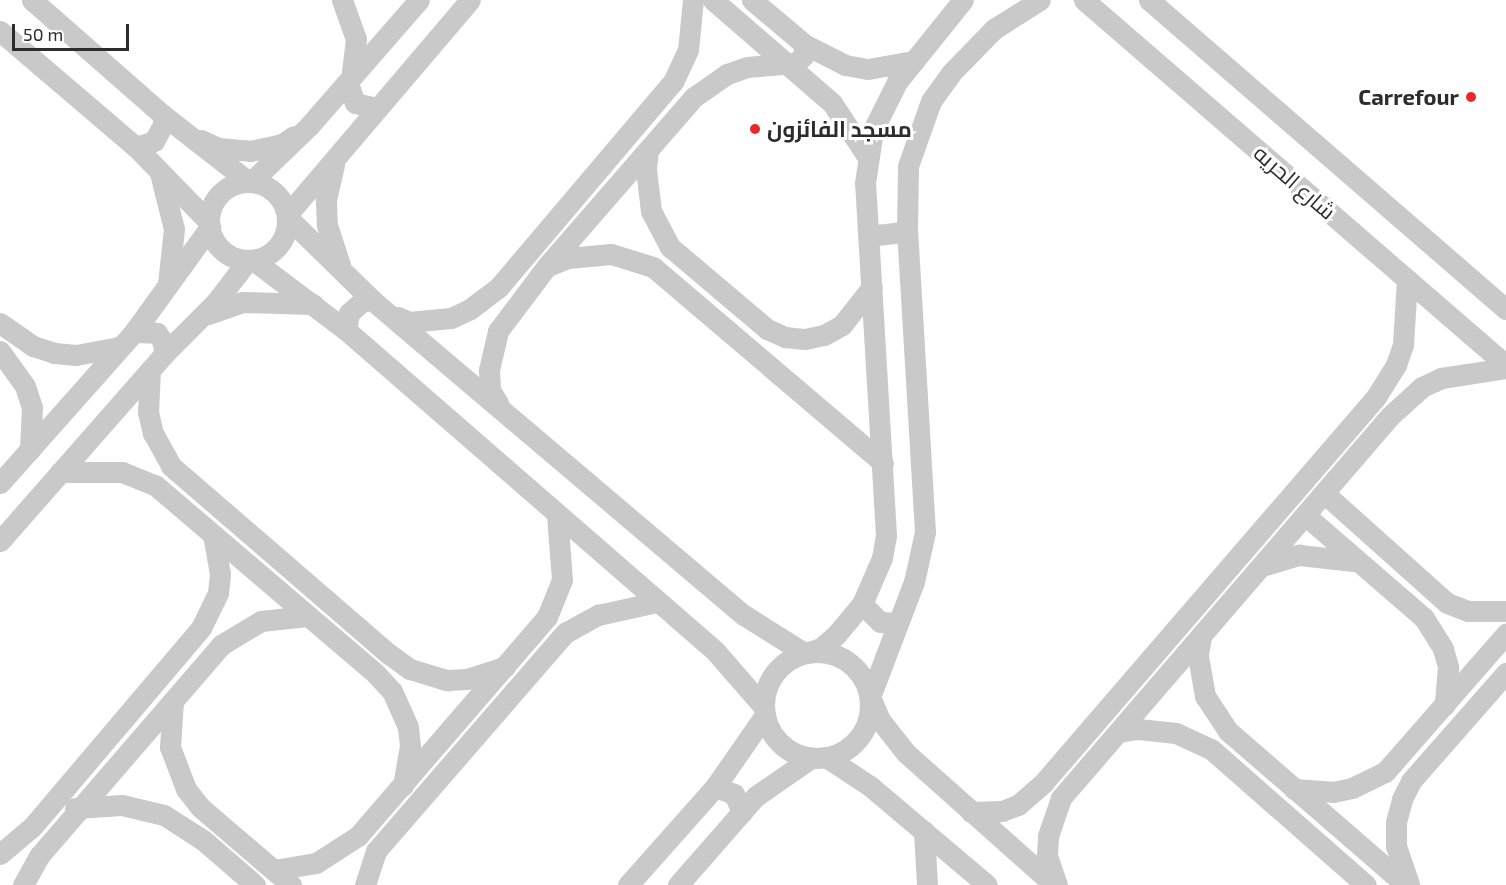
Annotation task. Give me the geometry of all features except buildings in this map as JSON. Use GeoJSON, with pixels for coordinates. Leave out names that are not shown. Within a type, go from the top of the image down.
{"type":"FeatureCollection","features":[{"type":"Feature","properties":{"kind":"street"},"geometry":{"type":"LineString","coordinates":[[32,0],[188,135],[250,182],[275,192],[287,216],[372,300],[498,404],[744,615],[805,653],[828,653],[848,661],[862,677],[880,720],[906,753],[1056,885]]}},
{"type":"Feature","properties":{"kind":"street"},"geometry":{"type":"LineString","coordinates":[[342,0],[356,39],[349,81],[355,103],[376,108]]}},
{"type":"Feature","properties":{"kind":"street"},"geometry":{"type":"LineString","coordinates":[[0,483],[127,339],[166,291],[210,224],[218,197],[232,186],[250,182],[309,126],[419,0]]}},
{"type":"Feature","properties":{"kind":"street"},"geometry":{"type":"LineString","coordinates":[[0,541],[164,354],[199,319],[251,260],[279,245],[287,216],[376,108],[470,0]]}},
{"type":"Feature","properties":{"kind":"street"},"geometry":{"type":"LineString","coordinates":[[390,313],[409,322],[430,322],[451,318],[488,298],[673,82],[688,50],[693,0]]}},
{"type":"Feature","properties":{"kind":"street"},"geometry":{"type":"LineString","coordinates":[[713,0],[832,103],[867,156]]}},
{"type":"Feature","properties":{"kind":"street"},"geometry":{"type":"LineString","coordinates":[[752,0],[823,57],[868,69],[914,61]]}},
{"type":"Feature","properties":{"kind":"street"},"geometry":{"type":"LineString","coordinates":[[628,885],[715,787],[765,711],[775,673],[805,653],[821,648],[836,635],[862,604],[882,558],[886,535],[868,236],[867,156],[883,105],[914,61],[963,0]]}},
{"type":"Feature","properties":{"kind":"street"},"geometry":{"type":"LineString","coordinates":[[678,885],[742,812],[772,783],[819,758],[850,746],[860,737],[870,712],[870,698],[921,558],[926,507],[907,231],[908,166],[917,132],[931,101],[970,51],[1016,13],[1040,0]]}},
{"type":"Feature","properties":{"kind":"street","name":"شارع الحريه"},"geometry":{"type":"LineString","coordinates":[[1149,0],[1506,309]]}},
{"type":"Feature","properties":{"kind":"street","name":"شارع الحريه"},"geometry":{"type":"LineString","coordinates":[[1092,3],[1506,367]]}},
{"type":"Feature","properties":{"kind":"street"},"geometry":{"type":"LineString","coordinates":[[942,28],[964,36],[970,51]]}},
{"type":"Feature","properties":{"kind":"street"},"geometry":{"type":"LineString","coordinates":[[0,31],[159,169],[210,224],[223,250],[251,260],[346,330],[735,669],[765,711],[781,744],[819,758],[870,786],[987,885]]}},
{"type":"Feature","properties":{"kind":"street"},"geometry":{"type":"LineString","coordinates":[[498,404],[490,390],[489,370],[492,350],[508,314],[547,266],[694,97],[710,84],[747,67],[789,64],[802,59],[804,44]]}},
{"type":"Feature","properties":{"kind":"street"},"geometry":{"type":"LineString","coordinates":[[673,82],[688,84],[694,97]]}},
{"type":"Feature","properties":{"kind":"street"},"geometry":{"type":"LineString","coordinates":[[136,147],[154,141],[163,124],[163,115]]}},
{"type":"Feature","properties":{"kind":"street"},"geometry":{"type":"LineString","coordinates":[[188,135],[218,148],[250,151],[282,144],[309,126]]}},
{"type":"Feature","properties":{"kind":"street"},"geometry":{"type":"LineString","coordinates":[[648,150],[646,170],[651,211],[670,247],[751,318],[785,337],[815,337],[842,325],[872,288]]}},
{"type":"Feature","properties":{"kind":"street"},"geometry":{"type":"LineString","coordinates":[[339,154],[330,177],[327,225],[343,271]]}},
{"type":"Feature","properties":{"kind":"street"},"geometry":{"type":"LineString","coordinates":[[159,169],[169,199],[174,229],[173,261],[166,291]]}},
{"type":"Feature","properties":{"kind":"street"},"geometry":{"type":"LineString","coordinates":[[868,236],[907,231]]}},
{"type":"Feature","properties":{"kind":"street"},"geometry":{"type":"LineString","coordinates":[[653,267],[657,253],[670,247]]}},
{"type":"Feature","properties":{"kind":"street"},"geometry":{"type":"LineString","coordinates":[[547,266],[568,258],[611,254],[653,267],[883,463]]}},
{"type":"Feature","properties":{"kind":"street"},"geometry":{"type":"LineString","coordinates":[[971,812],[1002,811],[1018,805],[1044,782],[1386,384],[1403,345],[1407,279]]}},
{"type":"Feature","properties":{"kind":"street"},"geometry":{"type":"LineString","coordinates":[[488,298],[494,310],[508,314]]}},
{"type":"Feature","properties":{"kind":"street"},"geometry":{"type":"LineString","coordinates":[[346,330],[349,313],[363,301],[372,300]]}},
{"type":"Feature","properties":{"kind":"street"},"geometry":{"type":"LineString","coordinates":[[199,319],[242,302],[313,304]]}},
{"type":"Feature","properties":{"kind":"street"},"geometry":{"type":"LineString","coordinates":[[4,340],[66,354],[99,353],[127,339],[157,333],[164,342],[164,354]]}},
{"type":"Feature","properties":{"kind":"street"},"geometry":{"type":"LineString","coordinates":[[4,340],[32,407],[30,450]]}},
{"type":"Feature","properties":{"kind":"street"},"geometry":{"type":"LineString","coordinates":[[1056,885],[1047,856],[1048,836],[1061,798],[1324,493],[1405,400],[1441,378],[1506,367]]}},
{"type":"Feature","properties":{"kind":"street"},"geometry":{"type":"LineString","coordinates":[[150,370],[148,412],[153,433],[171,465],[410,669],[457,679],[486,675],[505,667]]}},
{"type":"Feature","properties":{"kind":"street"},"geometry":{"type":"LineString","coordinates":[[1386,384],[1397,386],[1405,400]]}},
{"type":"Feature","properties":{"kind":"street"},"geometry":{"type":"LineString","coordinates":[[155,485],[157,471],[171,465]]}},
{"type":"Feature","properties":{"kind":"street"},"geometry":{"type":"LineString","coordinates":[[60,472],[122,472],[155,485],[392,691],[402,708],[410,746],[403,785]]}},
{"type":"Feature","properties":{"kind":"street"},"geometry":{"type":"LineString","coordinates":[[1324,493],[1447,603],[1468,611],[1506,611]]}},
{"type":"Feature","properties":{"kind":"street"},"geometry":{"type":"LineString","coordinates":[[274,870],[316,863],[358,836],[547,617],[562,580],[557,515]]}},
{"type":"Feature","properties":{"kind":"street"},"geometry":{"type":"LineString","coordinates":[[1305,515],[1424,618],[1434,633],[1448,667],[1445,705]]}},
{"type":"Feature","properties":{"kind":"street"},"geometry":{"type":"LineString","coordinates":[[0,854],[26,834],[201,628],[218,593],[220,573],[213,534]]}},
{"type":"Feature","properties":{"kind":"street"},"geometry":{"type":"LineString","coordinates":[[1261,566],[1280,559],[1319,554],[1358,562]]}},
{"type":"Feature","properties":{"kind":"street"},"geometry":{"type":"LineString","coordinates":[[365,885],[376,851],[565,633],[598,615],[657,602]]}},
{"type":"Feature","properties":{"kind":"street"},"geometry":{"type":"LineString","coordinates":[[862,604],[880,622],[897,623]]}},
{"type":"Feature","properties":{"kind":"street"},"geometry":{"type":"LineString","coordinates":[[23,885],[39,856],[221,645],[261,621],[307,616]]}},
{"type":"Feature","properties":{"kind":"street"},"geometry":{"type":"LineString","coordinates":[[547,617],[562,618],[565,633]]}},
{"type":"Feature","properties":{"kind":"street"},"geometry":{"type":"LineString","coordinates":[[201,628],[217,634],[221,645]]}},
{"type":"Feature","properties":{"kind":"street"},"geometry":{"type":"LineString","coordinates":[[1294,789],[1333,792],[1352,788],[1370,781],[1395,764],[1506,634]]}},
{"type":"Feature","properties":{"kind":"street"},"geometry":{"type":"LineString","coordinates":[[1201,636],[1198,656],[1205,696],[1228,731],[1408,885]]}},
{"type":"Feature","properties":{"kind":"street"},"geometry":{"type":"LineString","coordinates":[[392,691],[406,684],[410,669]]}},
{"type":"Feature","properties":{"kind":"street"},"geometry":{"type":"LineString","coordinates":[[1408,885],[1396,846],[1396,822],[1411,781],[1506,673]]}},
{"type":"Feature","properties":{"kind":"street"},"geometry":{"type":"LineString","coordinates":[[173,701],[170,747],[186,789],[200,807],[291,885]]}},
{"type":"Feature","properties":{"kind":"street"},"geometry":{"type":"LineString","coordinates":[[1118,732],[1157,730],[1176,733],[1211,749],[1366,885]]}},
{"type":"Feature","properties":{"kind":"street"},"geometry":{"type":"LineString","coordinates":[[1211,749],[1214,739],[1228,731]]}},
{"type":"Feature","properties":{"kind":"street"},"geometry":{"type":"LineString","coordinates":[[1395,764],[1397,778],[1411,781]]}},
{"type":"Feature","properties":{"kind":"street"},"geometry":{"type":"LineString","coordinates":[[1044,782],[1049,794],[1061,798]]}},
{"type":"Feature","properties":{"kind":"street"},"geometry":{"type":"LineString","coordinates":[[715,787],[734,794],[742,812]]}},
{"type":"Feature","properties":{"kind":"street"},"geometry":{"type":"LineString","coordinates":[[60,795],[79,810],[122,805],[143,808],[183,824],[255,885]]}},
{"type":"Feature","properties":{"kind":"street"},"geometry":{"type":"LineString","coordinates":[[183,824],[186,811],[200,807]]}},
{"type":"Feature","properties":{"kind":"street"},"geometry":{"type":"LineString","coordinates":[[924,831],[927,885]]}},
{"type":"Feature","properties":{"kind":"street"},"geometry":{"type":"LineString","coordinates":[[358,836],[366,849],[376,851]]}},
{"type":"Feature","properties":{"kind":"place","name":"Carrefour"},"geometry":{"type":"Point","coordinates":[1471,97]}},
{"type":"Feature","properties":{"kind":"place","name":"مسجد الفائزون"},"geometry":{"type":"Point","coordinates":[755,129]}}]}
